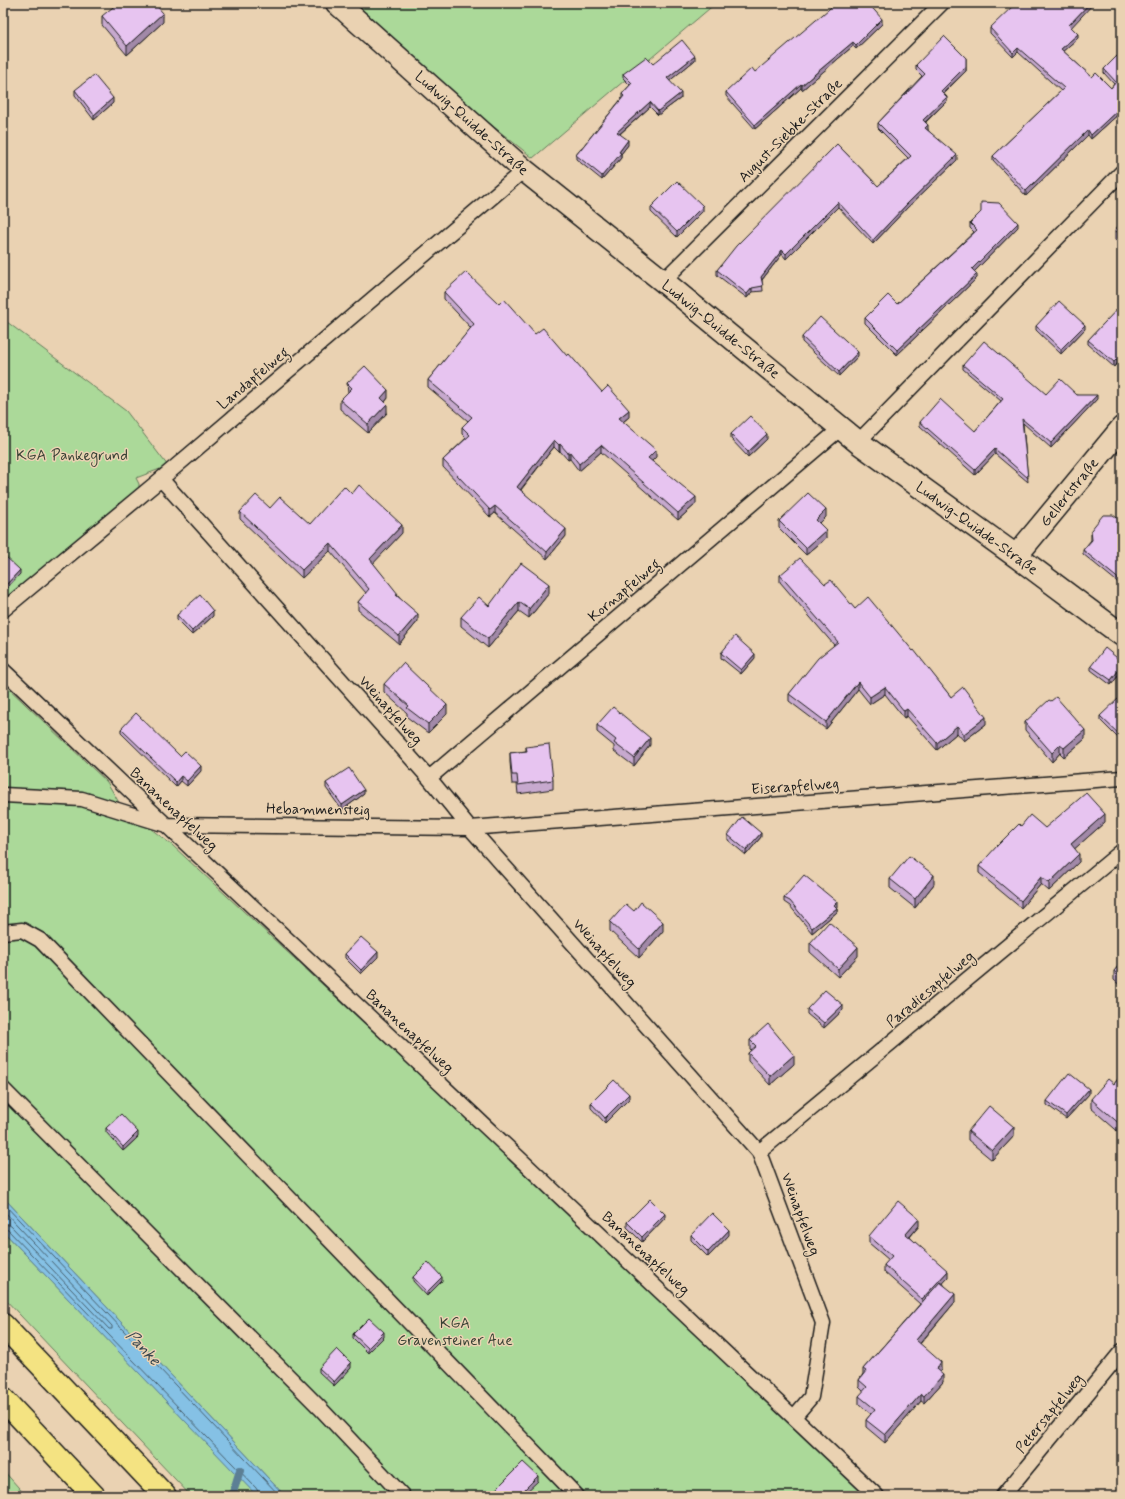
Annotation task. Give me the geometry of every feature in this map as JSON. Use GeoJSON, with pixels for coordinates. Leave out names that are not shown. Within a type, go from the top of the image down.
{"type":"FeatureCollection","features":[{"type":"Feature","properties":{"kind":"highway"},"geometry":{"type":"LineString","coordinates":[[3,1326],[165,1496]]}},
{"type":"Feature","properties":{"kind":"highway"},"geometry":{"type":"LineString","coordinates":[[3,1399],[94,1496]]}},
{"type":"Feature","properties":{"kind":"street","name":"Ludwig-Quidde-Straße"},"geometry":{"type":"LineString","coordinates":[[337,3],[524,170],[663,281],[858,442],[1016,556],[1122,635]]}},
{"type":"Feature","properties":{"kind":"street","name":"Gellertstraße"},"geometry":{"type":"LineString","coordinates":[[1016,556],[1122,428]]}},
{"type":"Feature","properties":{"kind":"lane","name":"August-Siebke-Straße"},"geometry":{"type":"LineString","coordinates":[[663,281],[942,3]]}},
{"type":"Feature","properties":{"kind":"lane","name":"Landapfelweg"},"geometry":{"type":"LineString","coordinates":[[3,610],[161,480],[524,170]]}},
{"type":"Feature","properties":{"kind":"lane"},"geometry":{"type":"LineString","coordinates":[[858,442],[1122,172]]}},
{"type":"Feature","properties":{"kind":"lane","name":"Kornapfelweg"},"geometry":{"type":"LineString","coordinates":[[429,778],[842,428]]}},
{"type":"Feature","properties":{"kind":"lane","name":"Weinapfelweg"},"geometry":{"type":"LineString","coordinates":[[161,480],[429,778],[470,828],[759,1152],[823,1323],[811,1397],[794,1417]]}},
{"type":"Feature","properties":{"kind":"lane","name":"Bananenapfelweg"},"geometry":{"type":"LineString","coordinates":[[3,670],[794,1417]]}},
{"type":"Feature","properties":{"kind":"lane","name":"Eiserapfelweg"},"geometry":{"type":"LineString","coordinates":[[470,828],[1122,778]]}},
{"type":"Feature","properties":{"kind":"lane"},"geometry":{"type":"LineString","coordinates":[[3,795],[82,799],[166,825]]}},
{"type":"Feature","properties":{"kind":"lane","name":"Hebammensteig"},"geometry":{"type":"LineString","coordinates":[[166,825],[470,828]]}},
{"type":"Feature","properties":{"kind":"lane","name":"Paradiesapfelweg"},"geometry":{"type":"LineString","coordinates":[[759,1152],[1122,851]]}},
{"type":"Feature","properties":{"kind":"lane"},"geometry":{"type":"LineString","coordinates":[[3,932],[22,930],[40,940],[577,1496]]}},
{"type":"Feature","properties":{"kind":"lane"},"geometry":{"type":"LineString","coordinates":[[3,1089],[320,1408],[403,1496]]}},
{"type":"Feature","properties":{"kind":"lane","name":"Petersapfelweg"},"geometry":{"type":"LineString","coordinates":[[1003,1496],[1122,1351]]}},
{"type":"Feature","properties":{"kind":"lane"},"geometry":{"type":"LineString","coordinates":[[794,1417],[878,1496]]}},
{"type":"Feature","properties":{"kind":"green space"},"geometry":{"type":"Polygon","coordinates":[[[345,3],[716,3],[533,158],[437,82],[345,3]]]}},
{"type":"Feature","properties":{"kind":"green space","name":"KGA Pankegrund"},"geometry":{"type":"Polygon","coordinates":[[[3,319],[126,411],[168,466],[136,478],[139,484],[139,491],[3,608],[3,319]]]}},
{"type":"Feature","properties":{"kind":"green space","name":"KGA Gravensteiner Aue"},"geometry":{"type":"Polygon","coordinates":[[[3,683],[107,782],[121,806],[172,845],[874,1496],[285,1496],[3,1197],[3,683]]]}},
{"type":"Feature","properties":{"kind":"green space"},"geometry":{"type":"Polygon","coordinates":[[[3,1231],[257,1496],[191,1496],[3,1297],[3,1231]]]}},
{"type":"Feature","properties":{"kind":"green space"},"geometry":{"type":"Polygon","coordinates":[[[3,1470],[26,1496],[3,1496],[3,1470]]]}},
{"type":"Feature","properties":{"kind":"water","name":"Panke"},"geometry":{"type":"Polygon","coordinates":[[[3,1197],[285,1496],[257,1496],[3,1231],[3,1197]]]}},
{"type":"Feature","properties":{"kind":"building"},"geometry":{"type":"Polygon","coordinates":[[[118,3],[154,3],[163,13],[127,46],[102,16],[118,3]]]}},
{"type":"Feature","properties":{"kind":"building"},"geometry":{"type":"Polygon","coordinates":[[[835,3],[868,3],[882,19],[856,45],[853,42],[802,85],[801,84],[755,125],[726,92],[752,68],[755,72],[835,3]]]}},
{"type":"Feature","properties":{"kind":"building"},"geometry":{"type":"Polygon","coordinates":[[[1016,3],[1090,3],[1069,25],[1078,34],[1061,49],[1092,77],[1096,73],[1111,88],[1116,82],[1104,69],[1117,56],[1122,61],[1122,106],[1091,135],[1088,130],[1026,191],[993,156],[1064,88],[1018,48],[1013,53],[990,28],[1016,3]]]}},
{"type":"Feature","properties":{"kind":"building"},"geometry":{"type":"Polygon","coordinates":[[[944,36],[966,58],[966,66],[941,91],[947,97],[923,120],[928,125],[925,128],[957,155],[873,240],[838,202],[786,254],[782,250],[761,277],[763,286],[752,288],[747,294],[717,270],[736,246],[837,144],[878,186],[911,156],[878,123],[925,74],[916,65],[944,36]]]}},
{"type":"Feature","properties":{"kind":"building"},"geometry":{"type":"Polygon","coordinates":[[[682,40],[695,56],[667,78],[681,93],[658,111],[650,102],[617,132],[628,140],[619,152],[621,153],[602,176],[576,155],[624,96],[622,94],[632,83],[623,74],[646,57],[653,64],[682,40]]]}},
{"type":"Feature","properties":{"kind":"building"},"geometry":{"type":"Polygon","coordinates":[[[94,75],[113,98],[94,115],[75,90],[94,75]]]}},
{"type":"Feature","properties":{"kind":"building"},"geometry":{"type":"Polygon","coordinates":[[[677,181],[703,206],[677,232],[651,207],[677,181]]]}},
{"type":"Feature","properties":{"kind":"building"},"geometry":{"type":"Polygon","coordinates":[[[981,202],[999,203],[1018,223],[972,269],[977,274],[897,350],[865,318],[888,295],[897,304],[977,230],[970,223],[981,212],[981,202]]]}},
{"type":"Feature","properties":{"kind":"building"},"geometry":{"type":"Polygon","coordinates":[[[1122,222],[1122,237],[1115,230],[1122,222]]]}},
{"type":"Feature","properties":{"kind":"building"},"geometry":{"type":"Polygon","coordinates":[[[466,272],[499,304],[504,299],[535,334],[543,328],[567,356],[569,354],[602,392],[608,386],[629,410],[619,418],[656,450],[648,458],[696,497],[678,513],[601,445],[579,464],[570,452],[568,453],[554,440],[517,487],[566,529],[547,552],[495,506],[490,510],[443,460],[470,435],[462,427],[472,417],[428,380],[474,324],[444,292],[466,272]]]}},
{"type":"Feature","properties":{"kind":"building"},"geometry":{"type":"Polygon","coordinates":[[[1059,301],[1085,325],[1061,349],[1036,326],[1059,301]]]}},
{"type":"Feature","properties":{"kind":"building"},"geometry":{"type":"Polygon","coordinates":[[[1122,304],[1122,354],[1114,362],[1088,340],[1122,304]]]}},
{"type":"Feature","properties":{"kind":"building"},"geometry":{"type":"Polygon","coordinates":[[[820,317],[858,352],[839,372],[802,337],[820,317]]]}},
{"type":"Feature","properties":{"kind":"building"},"geometry":{"type":"Polygon","coordinates":[[[984,341],[1046,394],[1060,379],[1077,395],[1097,395],[1051,443],[1022,419],[1028,478],[995,449],[975,470],[920,422],[940,399],[975,431],[1003,399],[963,365],[984,341]]]}},
{"type":"Feature","properties":{"kind":"building"},"geometry":{"type":"Polygon","coordinates":[[[365,366],[388,390],[381,398],[387,404],[368,424],[340,400],[352,388],[347,383],[365,366]]]}},
{"type":"Feature","properties":{"kind":"building"},"geometry":{"type":"Polygon","coordinates":[[[750,416],[767,434],[748,452],[731,434],[750,416]]]}},
{"type":"Feature","properties":{"kind":"building"},"geometry":{"type":"Polygon","coordinates":[[[359,485],[402,525],[370,559],[398,594],[396,595],[418,614],[399,636],[358,602],[369,589],[330,543],[302,570],[240,512],[256,495],[270,508],[280,497],[310,524],[344,486],[352,494],[359,485]]]}},
{"type":"Feature","properties":{"kind":"building"},"geometry":{"type":"Polygon","coordinates":[[[808,493],[826,510],[816,520],[826,530],[806,548],[779,521],[808,493]]]}},
{"type":"Feature","properties":{"kind":"building"},"geometry":{"type":"Polygon","coordinates":[[[1103,515],[1113,515],[1120,520],[1120,526],[1122,528],[1121,581],[1083,550],[1092,540],[1091,530],[1103,515]]]}},
{"type":"Feature","properties":{"kind":"building"},"geometry":{"type":"Polygon","coordinates":[[[5,556],[20,570],[3,588],[3,558],[5,556]]]}},
{"type":"Feature","properties":{"kind":"building"},"geometry":{"type":"Polygon","coordinates":[[[800,558],[825,584],[831,580],[855,609],[868,597],[913,651],[914,650],[951,697],[963,687],[986,717],[964,734],[957,726],[937,743],[907,709],[904,711],[885,687],[870,697],[858,682],[826,722],[789,694],[818,658],[838,642],[780,575],[800,558]]]}},
{"type":"Feature","properties":{"kind":"building"},"geometry":{"type":"Polygon","coordinates":[[[521,563],[549,584],[529,609],[519,602],[488,639],[461,617],[479,597],[489,606],[521,563]]]}},
{"type":"Feature","properties":{"kind":"building"},"geometry":{"type":"Polygon","coordinates":[[[200,595],[213,611],[192,631],[177,615],[200,595]]]}},
{"type":"Feature","properties":{"kind":"building"},"geometry":{"type":"Polygon","coordinates":[[[735,636],[755,654],[741,670],[721,653],[735,636]]]}},
{"type":"Feature","properties":{"kind":"building"},"geometry":{"type":"Polygon","coordinates":[[[1105,648],[1122,662],[1122,666],[1111,680],[1091,666],[1105,648]]]}},
{"type":"Feature","properties":{"kind":"building"},"geometry":{"type":"Polygon","coordinates":[[[403,663],[447,705],[428,724],[407,708],[409,706],[384,684],[403,663]]]}},
{"type":"Feature","properties":{"kind":"building"},"geometry":{"type":"Polygon","coordinates":[[[1056,697],[1085,730],[1064,748],[1060,745],[1052,753],[1025,722],[1049,700],[1051,701],[1056,697]]]}},
{"type":"Feature","properties":{"kind":"building"},"geometry":{"type":"Polygon","coordinates":[[[1119,698],[1122,701],[1122,737],[1100,716],[1119,698]]]}},
{"type":"Feature","properties":{"kind":"building"},"geometry":{"type":"Polygon","coordinates":[[[613,707],[650,738],[634,758],[614,743],[616,740],[597,725],[613,707]]]}},
{"type":"Feature","properties":{"kind":"building"},"geometry":{"type":"Polygon","coordinates":[[[136,713],[180,756],[185,751],[201,766],[187,781],[181,776],[176,782],[121,729],[136,713]]]}},
{"type":"Feature","properties":{"kind":"building"},"geometry":{"type":"Polygon","coordinates":[[[549,744],[553,780],[518,785],[517,775],[512,775],[510,753],[527,751],[526,747],[549,744]]]}},
{"type":"Feature","properties":{"kind":"building"},"geometry":{"type":"Polygon","coordinates":[[[349,768],[364,790],[342,805],[326,783],[349,768]]]}},
{"type":"Feature","properties":{"kind":"building"},"geometry":{"type":"Polygon","coordinates":[[[1086,793],[1105,814],[1071,844],[1079,854],[1049,883],[1041,877],[1021,901],[979,866],[1019,824],[1021,826],[1030,815],[1045,828],[1086,793]]]}},
{"type":"Feature","properties":{"kind":"building"},"geometry":{"type":"Polygon","coordinates":[[[742,817],[761,833],[746,850],[728,835],[742,817]]]}},
{"type":"Feature","properties":{"kind":"building"},"geometry":{"type":"Polygon","coordinates":[[[909,856],[934,875],[915,899],[890,879],[909,856]]]}},
{"type":"Feature","properties":{"kind":"building"},"geometry":{"type":"Polygon","coordinates":[[[804,875],[837,902],[834,905],[837,908],[812,928],[790,901],[784,898],[804,875]]]}},
{"type":"Feature","properties":{"kind":"building"},"geometry":{"type":"Polygon","coordinates":[[[641,902],[663,922],[639,949],[610,922],[626,904],[634,911],[641,902]]]}},
{"type":"Feature","properties":{"kind":"building"},"geometry":{"type":"Polygon","coordinates":[[[829,922],[858,947],[838,969],[810,943],[829,922]]]}},
{"type":"Feature","properties":{"kind":"building"},"geometry":{"type":"Polygon","coordinates":[[[361,937],[378,952],[361,970],[345,954],[361,937]]]}},
{"type":"Feature","properties":{"kind":"building"},"geometry":{"type":"Polygon","coordinates":[[[1122,962],[1122,978],[1114,971],[1122,962]]]}},
{"type":"Feature","properties":{"kind":"building"},"geometry":{"type":"Polygon","coordinates":[[[825,990],[843,1005],[824,1023],[807,1009],[825,990]]]}},
{"type":"Feature","properties":{"kind":"building"},"geometry":{"type":"Polygon","coordinates":[[[768,1024],[794,1055],[770,1076],[748,1053],[756,1046],[750,1040],[768,1024]]]}},
{"type":"Feature","properties":{"kind":"building"},"geometry":{"type":"Polygon","coordinates":[[[1069,1073],[1089,1089],[1066,1115],[1047,1101],[1069,1073]]]}},
{"type":"Feature","properties":{"kind":"building"},"geometry":{"type":"Polygon","coordinates":[[[1122,1074],[1122,1126],[1091,1099],[1108,1079],[1114,1084],[1122,1074]]]}},
{"type":"Feature","properties":{"kind":"building"},"geometry":{"type":"Polygon","coordinates":[[[614,1080],[629,1094],[605,1118],[591,1103],[614,1080]]]}},
{"type":"Feature","properties":{"kind":"building"},"geometry":{"type":"Polygon","coordinates":[[[989,1106],[1014,1127],[992,1151],[968,1131],[989,1106]]]}},
{"type":"Feature","properties":{"kind":"building"},"geometry":{"type":"Polygon","coordinates":[[[121,1114],[138,1132],[123,1147],[106,1128],[121,1114]]]}},
{"type":"Feature","properties":{"kind":"building"},"geometry":{"type":"Polygon","coordinates":[[[650,1199],[665,1214],[642,1237],[627,1222],[650,1199]]]}},
{"type":"Feature","properties":{"kind":"building"},"geometry":{"type":"Polygon","coordinates":[[[898,1201],[919,1219],[906,1234],[948,1271],[922,1299],[884,1265],[892,1256],[869,1236],[898,1201]]]}},
{"type":"Feature","properties":{"kind":"building"},"geometry":{"type":"Polygon","coordinates":[[[712,1213],[729,1230],[708,1252],[691,1235],[712,1213]]]}},
{"type":"Feature","properties":{"kind":"building"},"geometry":{"type":"Polygon","coordinates":[[[428,1262],[442,1277],[427,1292],[413,1277],[428,1262]]]}},
{"type":"Feature","properties":{"kind":"building"},"geometry":{"type":"Polygon","coordinates":[[[940,1282],[955,1294],[916,1340],[941,1362],[936,1369],[943,1375],[924,1396],[921,1394],[885,1435],[866,1420],[875,1409],[859,1396],[867,1387],[859,1380],[866,1371],[863,1369],[940,1282]]]}},
{"type":"Feature","properties":{"kind":"building"},"geometry":{"type":"Polygon","coordinates":[[[369,1318],[384,1332],[368,1348],[353,1334],[369,1318]]]}},
{"type":"Feature","properties":{"kind":"building"},"geometry":{"type":"Polygon","coordinates":[[[337,1349],[351,1363],[334,1382],[319,1368],[337,1349]]]}},
{"type":"Feature","properties":{"kind":"building"},"geometry":{"type":"Polygon","coordinates":[[[523,1462],[538,1476],[518,1496],[489,1496],[523,1462]]]}},
{"type":"Feature","properties":{"kind":"waterway"},"geometry":{"type":"LineString","coordinates":[[232,1496],[240,1470]]}}]}
